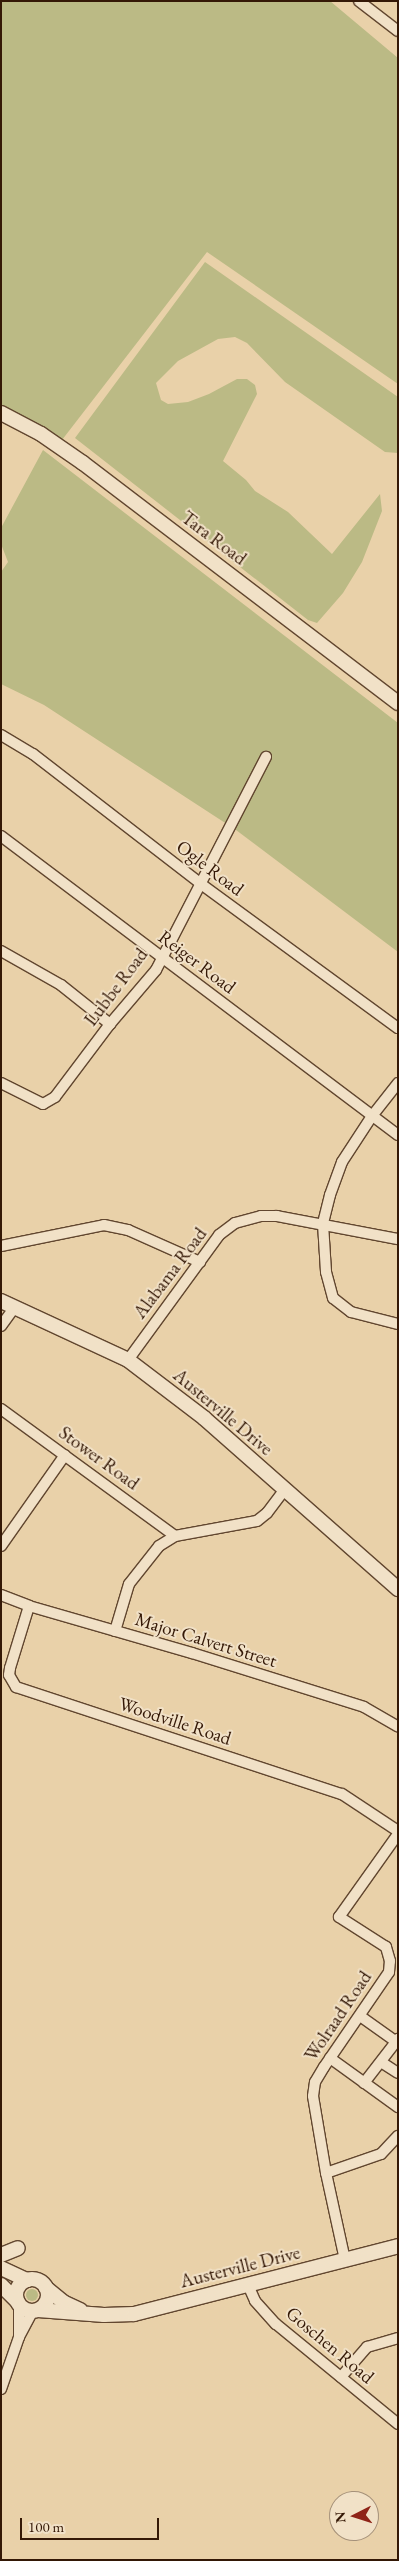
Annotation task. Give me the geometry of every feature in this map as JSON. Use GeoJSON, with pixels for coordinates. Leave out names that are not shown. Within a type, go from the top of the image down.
{"type":"FeatureCollection","features":[{"type":"Feature","properties":{"kind":"street"},"geometry":{"type":"LineString","coordinates":[[358,1],[398,31]]}},
{"type":"Feature","properties":{"kind":"street","name":"Tara Road"},"geometry":{"type":"LineString","coordinates":[[1,413],[41,434],[83,463],[398,703]]}},
{"type":"Feature","properties":{"kind":"street","name":"Ogle Road"},"geometry":{"type":"LineString","coordinates":[[1,735],[33,754],[201,884],[398,1028]]}},
{"type":"Feature","properties":{"kind":"street","name":"Lubbe Road"},"geometry":{"type":"LineString","coordinates":[[1,1083],[42,1104],[49,1102],[55,1097],[110,1024],[151,976],[266,757]]}},
{"type":"Feature","properties":{"kind":"street","name":"Reiger Road"},"geometry":{"type":"LineString","coordinates":[[1,836],[398,1136]]}},
{"type":"Feature","properties":{"kind":"street"},"geometry":{"type":"LineString","coordinates":[[1,952],[61,985],[110,1024]]}},
{"type":"Feature","properties":{"kind":"street"},"geometry":{"type":"LineString","coordinates":[[398,1082],[372,1116],[337,1172],[323,1224],[326,1272],[333,1298],[351,1312],[398,1324]]}},
{"type":"Feature","properties":{"kind":"street","name":"Alabama Road"},"geometry":{"type":"LineString","coordinates":[[128,1360],[219,1235],[235,1223],[246,1219],[277,1216],[398,1239]]}},
{"type":"Feature","properties":{"kind":"street"},"geometry":{"type":"LineString","coordinates":[[1,1246],[104,1225],[128,1230],[200,1262]]}},
{"type":"Feature","properties":{"kind":"street","name":"Austerville Drive"},"geometry":{"type":"LineString","coordinates":[[1,1301],[128,1360],[204,1418],[398,1588]]}},
{"type":"Feature","properties":{"kind":"street"},"geometry":{"type":"LineString","coordinates":[[1,1326],[15,1307]]}},
{"type":"Feature","properties":{"kind":"street","name":"Stower Road"},"geometry":{"type":"LineString","coordinates":[[1,1409],[175,1536]]}},
{"type":"Feature","properties":{"kind":"street"},"geometry":{"type":"LineString","coordinates":[[1,1546],[65,1455]]}},
{"type":"Feature","properties":{"kind":"street"},"geometry":{"type":"LineString","coordinates":[[115,1631],[129,1584],[158,1546],[175,1536],[257,1521],[268,1513],[285,1489]]}},
{"type":"Feature","properties":{"kind":"street","name":"Major Calvert Street"},"geometry":{"type":"LineString","coordinates":[[1,1595],[29,1606],[192,1653],[364,1708],[398,1727]]}},
{"type":"Feature","properties":{"kind":"street","name":"Woodville Road"},"geometry":{"type":"LineString","coordinates":[[29,1606],[10,1668],[9,1675],[16,1687],[342,1794],[398,1833]]}},
{"type":"Feature","properties":{"kind":"street","name":"Wolraad Road"},"geometry":{"type":"LineString","coordinates":[[345,2260],[326,2173],[313,2096],[315,2082],[388,1974],[390,1961],[386,1947],[339,1917],[398,1833]]}},
{"type":"Feature","properties":{"kind":"street"},"geometry":{"type":"LineString","coordinates":[[388,1974],[398,1981]]}},
{"type":"Feature","properties":{"kind":"street"},"geometry":{"type":"LineString","coordinates":[[360,2016],[397,2041],[364,2083]]}},
{"type":"Feature","properties":{"kind":"street"},"geometry":{"type":"LineString","coordinates":[[330,2058],[398,2107]]}},
{"type":"Feature","properties":{"kind":"street"},"geometry":{"type":"LineString","coordinates":[[381,2062],[398,2073]]}},
{"type":"Feature","properties":{"kind":"street"},"geometry":{"type":"LineString","coordinates":[[326,2173],[381,2154],[398,2136]]}},
{"type":"Feature","properties":{"kind":"street","name":"Austerville Drive"},"geometry":{"type":"LineString","coordinates":[[36,2310],[90,2314],[134,2314],[398,2246]]}},
{"type":"Feature","properties":{"kind":"street"},"geometry":{"type":"LineString","coordinates":[[1,2255],[18,2248]]}},
{"type":"Feature","properties":{"kind":"street"},"geometry":{"type":"LineString","coordinates":[[1,2268],[27,2280],[38,2281],[46,2288],[47,2298],[36,2310],[19,2337],[1,2388]]}},
{"type":"Feature","properties":{"kind":"street"},"geometry":{"type":"LineString","coordinates":[[19,2337],[19,2286],[27,2280]]}},
{"type":"Feature","properties":{"kind":"street"},"geometry":{"type":"LineString","coordinates":[[1,2285],[25,2310],[36,2310]]}},
{"type":"Feature","properties":{"kind":"street","name":"Goschen Road"},"geometry":{"type":"LineString","coordinates":[[248,2285],[255,2301],[268,2316],[398,2424]]}},
{"type":"Feature","properties":{"kind":"street","name":"Austerville Drive"},"geometry":{"type":"LineString","coordinates":[[46,2288],[73,2308],[90,2314]]}},
{"type":"Feature","properties":{"kind":"street"},"geometry":{"type":"LineString","coordinates":[[341,2377],[367,2347],[398,2338]]}},
{"type":"Feature","properties":{"kind":"shaded area"},"geometry":{"type":"Polygon","coordinates":[[[1,1],[330,1],[398,58],[398,384],[207,252],[62,440],[1,410],[1,1]]]}},
{"type":"Feature","properties":{"kind":"shaded area"},"geometry":{"type":"Polygon","coordinates":[[[205,262],[398,397],[398,453],[385,452],[285,382],[247,343],[235,337],[218,339],[178,361],[156,383],[161,400],[168,404],[188,402],[209,394],[237,379],[247,379],[255,385],[257,394],[223,461],[246,480],[255,491],[288,512],[332,554],[380,494],[382,511],[362,562],[343,593],[317,623],[308,620],[75,438],[205,262]]]}},
{"type":"Feature","properties":{"kind":"shaded area"},"geometry":{"type":"Polygon","coordinates":[[[43,450],[398,723],[398,952],[236,830],[44,705],[1,684],[1,572],[8,562],[1,544],[1,528],[43,450]]]}},
{"type":"Feature","properties":{"kind":"shaded area"},"geometry":{"type":"Polygon","coordinates":[[[30,2289],[34,2289],[38,2295],[34,2301],[30,2301],[26,2297],[26,2293],[30,2289]]]}}]}
